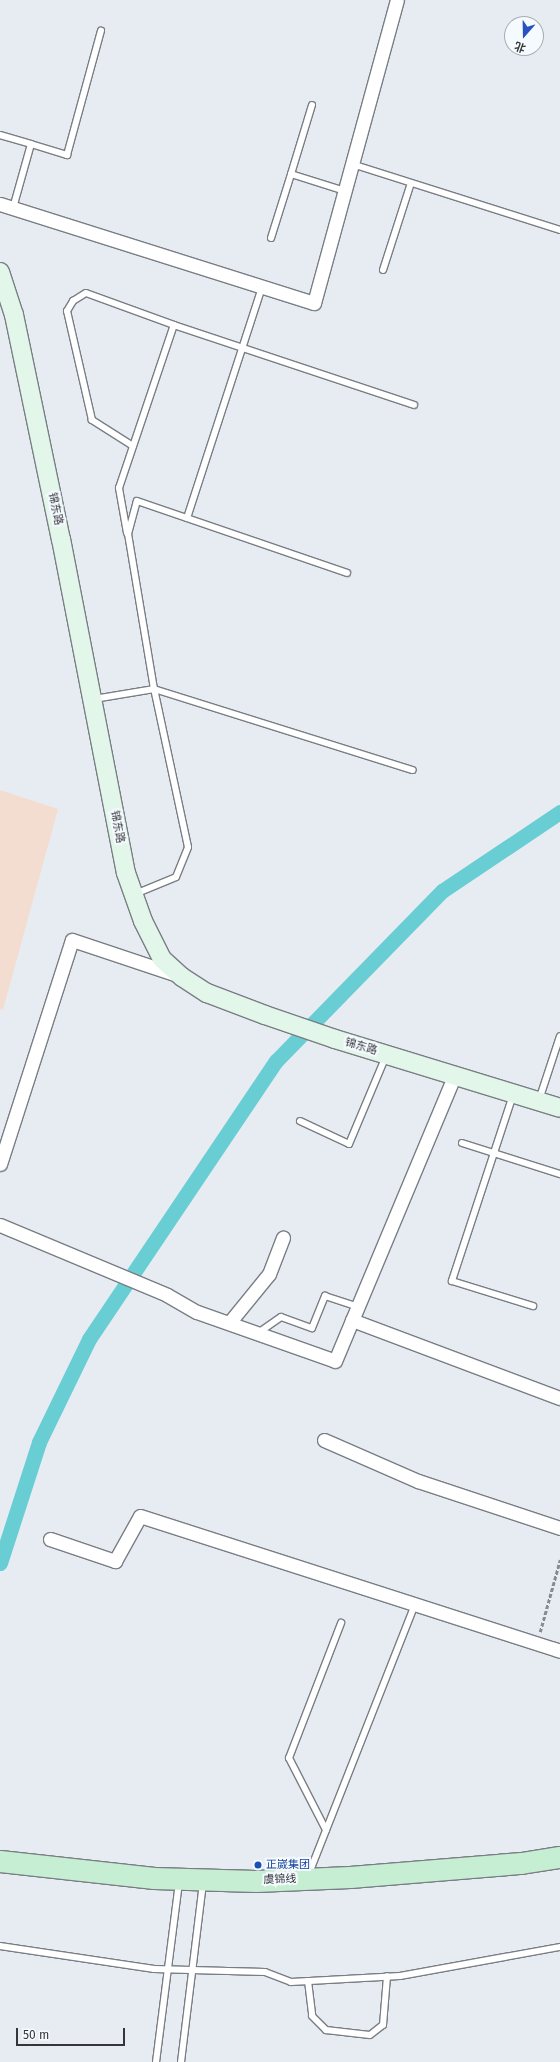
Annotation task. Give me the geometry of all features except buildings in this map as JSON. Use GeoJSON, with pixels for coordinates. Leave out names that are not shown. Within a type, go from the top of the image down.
{"type":"FeatureCollection","features":[{"type":"Feature","properties":{"kind":"main road","name":"锦东路"},"geometry":{"type":"LineString","coordinates":[[0,272],[14,315],[93,699],[126,873],[162,959],[182,977],[207,993],[265,1015],[335,1039],[513,1095],[560,1108]]}},
{"type":"Feature","properties":{"kind":"main road","name":"虞锦线"},"geometry":{"type":"LineString","coordinates":[[0,1861],[61,1870],[179,1879],[307,1879],[521,1863],[560,1857]]}},
{"type":"Feature","properties":{"kind":"street"},"geometry":{"type":"LineString","coordinates":[[6,206],[314,303],[397,0]]}},
{"type":"Feature","properties":{"kind":"street"},"geometry":{"type":"LineString","coordinates":[[0,1164],[72,940],[182,977]]}},
{"type":"Feature","properties":{"kind":"street"},"geometry":{"type":"LineString","coordinates":[[0,1225],[146,1286],[197,1312],[335,1361],[454,1076]]}},
{"type":"Feature","properties":{"kind":"street"},"geometry":{"type":"LineString","coordinates":[[229,1323],[268,1274],[283,1238]]}},
{"type":"Feature","properties":{"kind":"street"},"geometry":{"type":"LineString","coordinates":[[352,1320],[560,1398]]}},
{"type":"Feature","properties":{"kind":"street"},"geometry":{"type":"LineString","coordinates":[[324,1440],[418,1481],[560,1528]]}},
{"type":"Feature","properties":{"kind":"street"},"geometry":{"type":"LineString","coordinates":[[50,1539],[115,1561],[140,1516],[560,1651]]}},
{"type":"Feature","properties":{"kind":"lane"},"geometry":{"type":"LineString","coordinates":[[0,135],[67,155],[102,31]]}},
{"type":"Feature","properties":{"kind":"lane"},"geometry":{"type":"LineString","coordinates":[[271,238],[312,105]]}},
{"type":"Feature","properties":{"kind":"lane"},"geometry":{"type":"LineString","coordinates":[[6,206],[31,144]]}},
{"type":"Feature","properties":{"kind":"lane"},"geometry":{"type":"LineString","coordinates":[[352,164],[560,230]]}},
{"type":"Feature","properties":{"kind":"lane"},"geometry":{"type":"LineString","coordinates":[[291,174],[345,190]]}},
{"type":"Feature","properties":{"kind":"lane"},"geometry":{"type":"LineString","coordinates":[[383,270],[411,183]]}},
{"type":"Feature","properties":{"kind":"lane"},"geometry":{"type":"LineString","coordinates":[[187,518],[262,287]]}},
{"type":"Feature","properties":{"kind":"lane"},"geometry":{"type":"LineString","coordinates":[[133,446],[92,420],[68,311],[73,301],[86,293],[174,325],[414,404]]}},
{"type":"Feature","properties":{"kind":"lane"},"geometry":{"type":"LineString","coordinates":[[134,895],[176,877],[188,846],[154,689],[119,488],[174,325]]}},
{"type":"Feature","properties":{"kind":"lane"},"geometry":{"type":"LineString","coordinates":[[128,534],[137,501],[347,573]]}},
{"type":"Feature","properties":{"kind":"lane"},"geometry":{"type":"LineString","coordinates":[[93,699],[154,689],[413,770]]}},
{"type":"Feature","properties":{"kind":"lane"},"geometry":{"type":"LineString","coordinates":[[539,1102],[560,1036]]}},
{"type":"Feature","properties":{"kind":"lane"},"geometry":{"type":"LineString","coordinates":[[300,1121],[349,1144],[386,1055]]}},
{"type":"Feature","properties":{"kind":"lane"},"geometry":{"type":"LineString","coordinates":[[513,1095],[452,1280],[533,1306]]}},
{"type":"Feature","properties":{"kind":"lane"},"geometry":{"type":"LineString","coordinates":[[462,1143],[560,1174]]}},
{"type":"Feature","properties":{"kind":"lane"},"geometry":{"type":"LineString","coordinates":[[258,1334],[281,1317],[312,1328],[325,1296],[358,1307]]}},
{"type":"Feature","properties":{"kind":"lane"},"geometry":{"type":"LineString","coordinates":[[307,1879],[415,1605]]}},
{"type":"Feature","properties":{"kind":"lane"},"geometry":{"type":"LineString","coordinates":[[326,1830],[289,1758],[341,1623]]}},
{"type":"Feature","properties":{"kind":"lane"},"geometry":{"type":"LineString","coordinates":[[156,2062],[179,1879]]}},
{"type":"Feature","properties":{"kind":"lane"},"geometry":{"type":"LineString","coordinates":[[181,2062],[204,1879]]}},
{"type":"Feature","properties":{"kind":"lane"},"geometry":{"type":"LineString","coordinates":[[0,1946],[168,1970],[265,1972],[291,1982],[387,1976],[560,1947]]}},
{"type":"Feature","properties":{"kind":"lane"},"geometry":{"type":"LineString","coordinates":[[308,1981],[312,2016],[326,2030],[370,2035],[383,2025],[387,1976]]}},
{"type":"Feature","properties":{"kind":"path"},"geometry":{"type":"LineString","coordinates":[[537,1644],[560,1560]]}},
{"type":"Feature","properties":{"kind":"shaded area"},"geometry":{"type":"Polygon","coordinates":[[[0,790],[58,809],[3,1010],[0,1009],[0,790]]]}},
{"type":"Feature","properties":{"kind":"waterway"},"geometry":{"type":"LineString","coordinates":[[0,1563],[39,1442],[89,1339],[276,1061],[442,891],[560,812]]}},
{"type":"Feature","properties":{"kind":"place","name":"正崴集团"},"geometry":{"type":"Point","coordinates":[258,1865]}}]}
